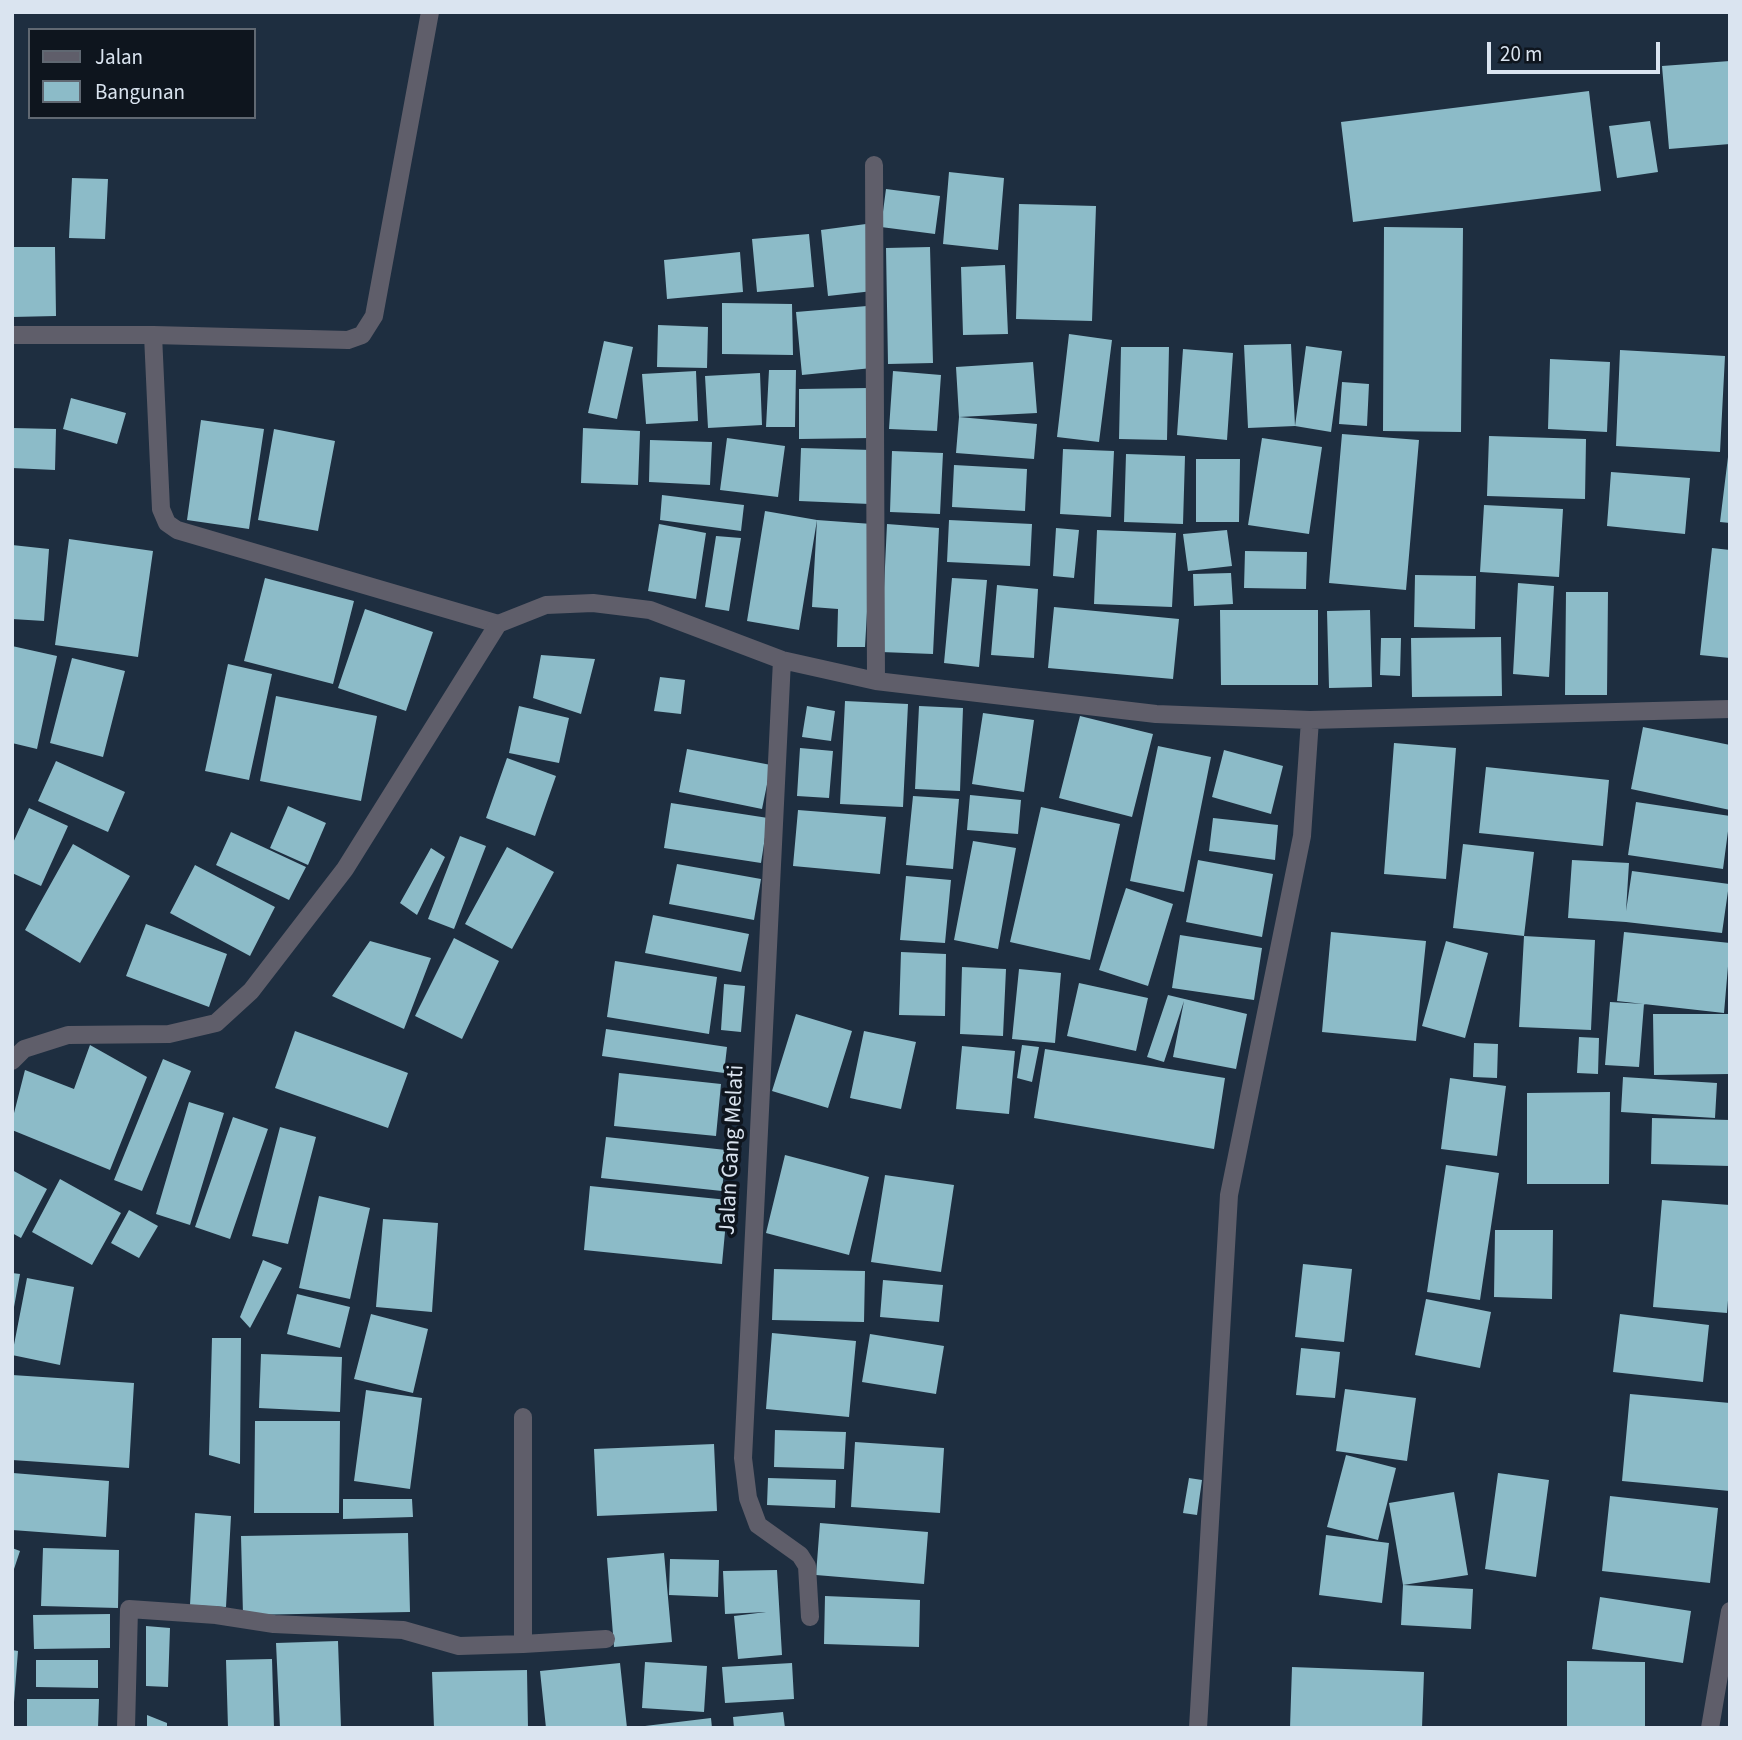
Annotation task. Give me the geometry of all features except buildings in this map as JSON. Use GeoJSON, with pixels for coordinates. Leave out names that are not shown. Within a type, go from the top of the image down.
{"type":"FeatureCollection","features":[{"type":"Feature","properties":{"kind":"street"},"geometry":{"type":"LineString","coordinates":[[12,335],[348,340],[362,335],[374,316],[430,12]]}},
{"type":"Feature","properties":{"kind":"street"},"geometry":{"type":"LineString","coordinates":[[874,165],[876,681]]}},
{"type":"Feature","properties":{"kind":"street"},"geometry":{"type":"LineString","coordinates":[[153,335],[162,509],[167,523],[177,530],[498,624]]}},
{"type":"Feature","properties":{"kind":"street"},"geometry":{"type":"LineString","coordinates":[[16,1051],[68,1035],[169,1034],[216,1023],[251,991],[345,869],[498,624],[546,604],[593,603],[650,610],[782,660],[876,681],[1156,715],[1310,720],[1730,709]]}},
{"type":"Feature","properties":{"kind":"street","name":"Jalan Gang Melati"},"geometry":{"type":"LineString","coordinates":[[782,660],[743,1458],[748,1498],[758,1525],[800,1555],[807,1566],[810,1617]]}},
{"type":"Feature","properties":{"kind":"street"},"geometry":{"type":"LineString","coordinates":[[1198,1728],[1229,1195],[1303,836],[1310,720]]}},
{"type":"Feature","properties":{"kind":"street"},"geometry":{"type":"LineString","coordinates":[[523,1417],[523,1644]]}},
{"type":"Feature","properties":{"kind":"street"},"geometry":{"type":"LineString","coordinates":[[126,1728],[129,1609],[216,1615],[274,1624],[403,1630],[459,1646],[606,1639]]}},
{"type":"Feature","properties":{"kind":"street"},"geometry":{"type":"LineString","coordinates":[[1710,1728],[1730,1611]]}}]}
